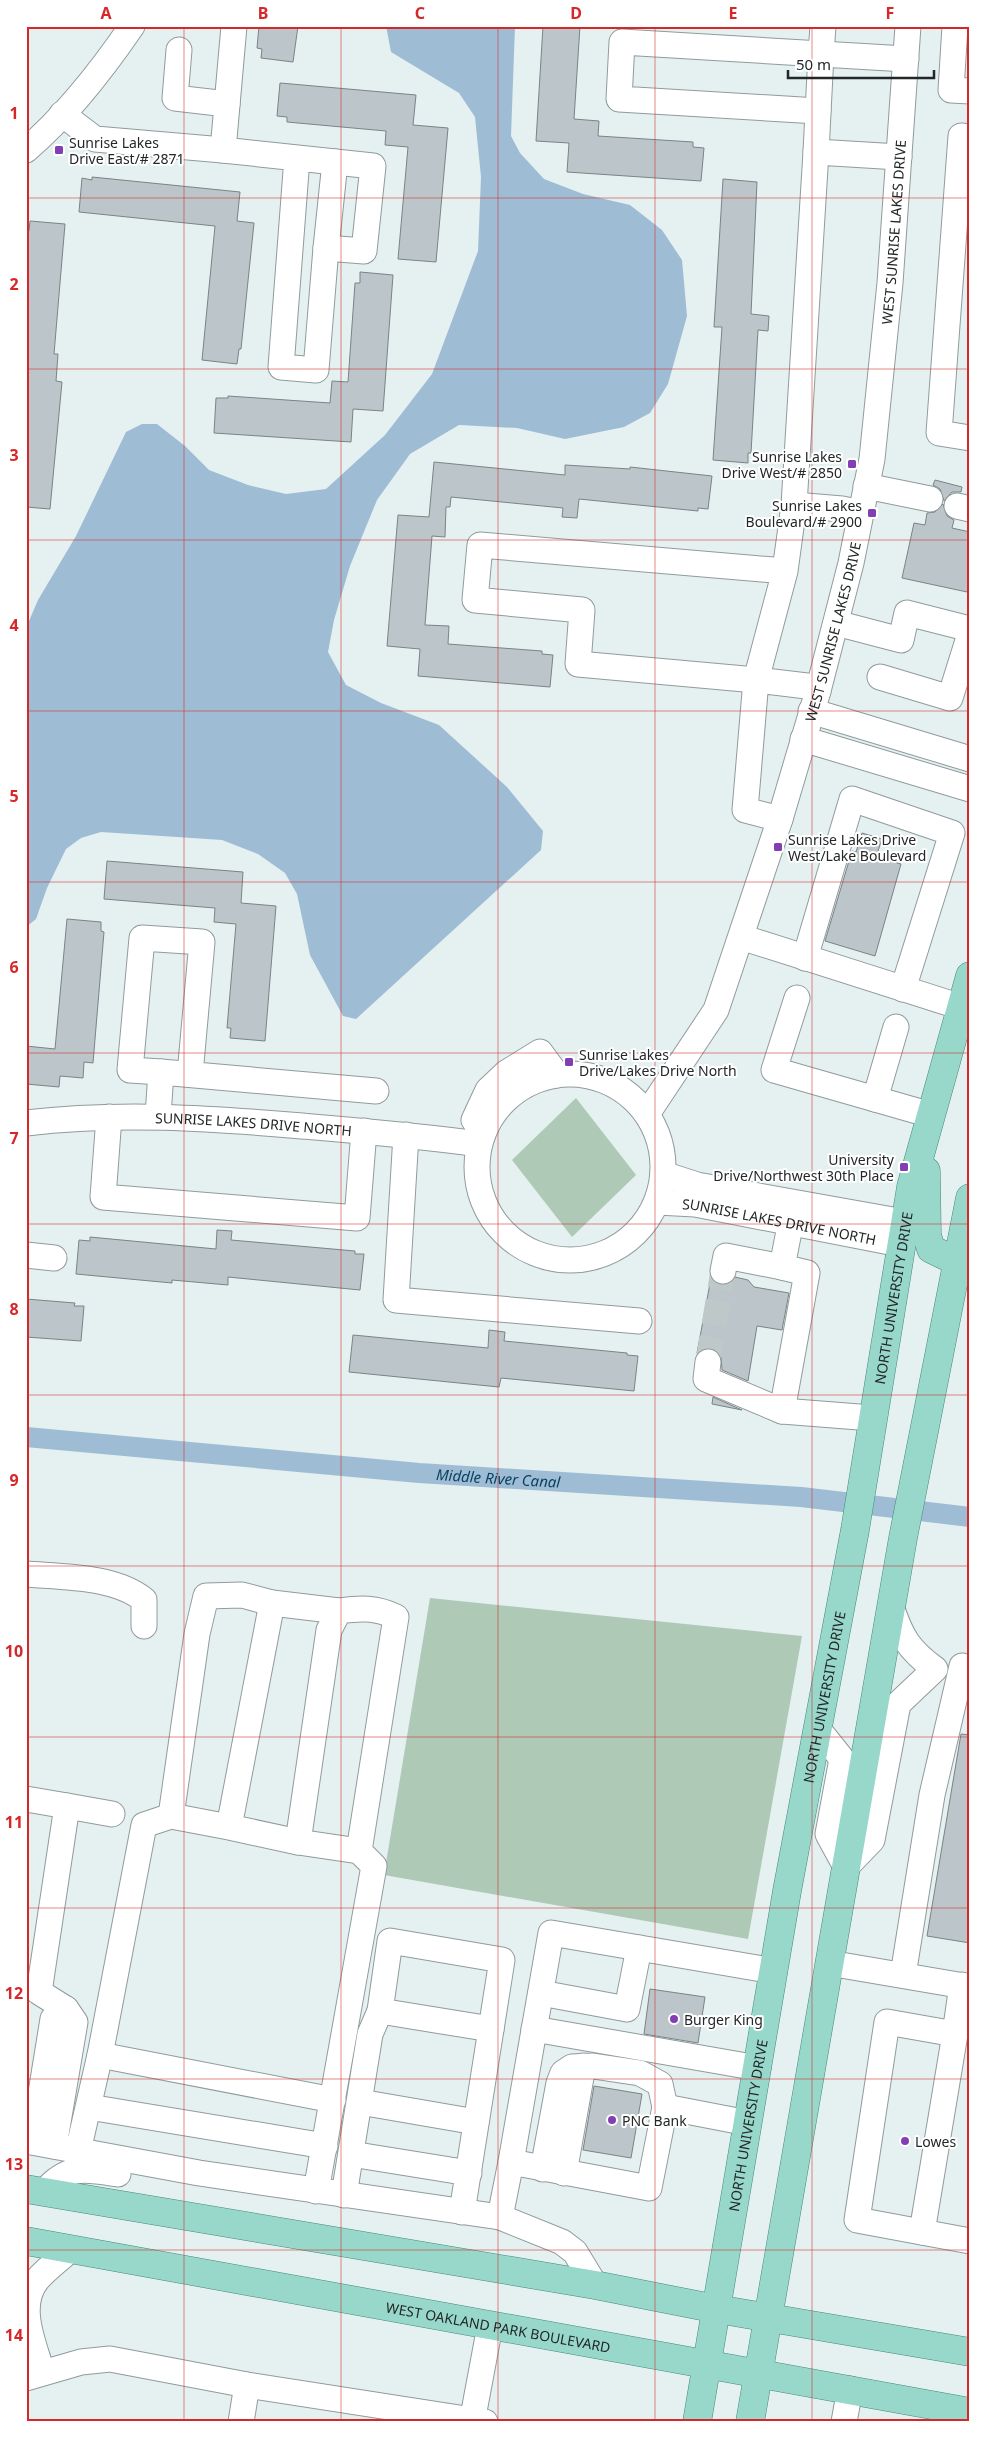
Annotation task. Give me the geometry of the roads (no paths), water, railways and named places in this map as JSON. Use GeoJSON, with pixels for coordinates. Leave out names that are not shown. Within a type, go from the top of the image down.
{"type":"FeatureCollection","features":[{"type":"Feature","properties":{"kind":"main road","name":"NORTH UNIVERSITY DRIVE"},"geometry":{"type":"LineString","coordinates":[[697,2422],[774,1971],[855,1530],[910,1187],[970,976]]}},
{"type":"Feature","properties":{"kind":"main road"},"geometry":{"type":"LineString","coordinates":[[928,1126],[927,1235],[931,1249],[963,1259]]}},
{"type":"Feature","properties":{"kind":"main road"},"geometry":{"type":"LineString","coordinates":[[750,2422],[915,1471],[963,1259],[970,1198]]}},
{"type":"Feature","properties":{"kind":"main road"},"geometry":{"type":"LineString","coordinates":[[26,2212],[35,2190],[595,2285],[717,2309],[970,2352]]}},
{"type":"Feature","properties":{"kind":"main road","name":"WEST OAKLAND PARK BOULEVARD"},"geometry":{"type":"LineString","coordinates":[[26,2241],[970,2412]]}},
{"type":"Feature","properties":{"kind":"street"},"geometry":{"type":"LineString","coordinates":[[26,150],[44,135],[110,58],[132,26]]}},
{"type":"Feature","properties":{"kind":"street"},"geometry":{"type":"LineString","coordinates":[[223,150],[234,26]]}},
{"type":"Feature","properties":{"kind":"street"},"geometry":{"type":"LineString","coordinates":[[780,819],[745,810],[756,680],[785,571],[794,505],[823,26]]}},
{"type":"Feature","properties":{"kind":"street","name":"WEST SUNRISE LAKES DRIVE"},"geometry":{"type":"LineString","coordinates":[[647,1114],[716,1010],[780,819],[836,623],[872,459],[890,283],[908,26]]}},
{"type":"Feature","properties":{"kind":"street"},"geometry":{"type":"LineString","coordinates":[[956,26],[951,90],[970,91]]}},
{"type":"Feature","properties":{"kind":"street"},"geometry":{"type":"LineString","coordinates":[[818,111],[619,99],[622,42],[906,59]]}},
{"type":"Feature","properties":{"kind":"street"},"geometry":{"type":"LineString","coordinates":[[180,50],[175,98],[227,104]]}},
{"type":"Feature","properties":{"kind":"street"},"geometry":{"type":"LineString","coordinates":[[62,114],[95,139],[373,166],[364,251],[326,248]]}},
{"type":"Feature","properties":{"kind":"street"},"geometry":{"type":"LineString","coordinates":[[970,137],[960,136],[939,433],[970,438]]}},
{"type":"Feature","properties":{"kind":"street"},"geometry":{"type":"LineString","coordinates":[[816,152],[899,157]]}},
{"type":"Feature","properties":{"kind":"street"},"geometry":{"type":"LineString","coordinates":[[297,158],[281,367],[316,370],[335,162]]}},
{"type":"Feature","properties":{"kind":"street"},"geometry":{"type":"LineString","coordinates":[[866,486],[930,499]]}},
{"type":"Feature","properties":{"kind":"street"},"geometry":{"type":"LineString","coordinates":[[794,505],[842,508],[861,513]]}},
{"type":"Feature","properties":{"kind":"street"},"geometry":{"type":"LineString","coordinates":[[785,571],[480,545],[475,600],[582,610],[578,664],[807,686],[814,701],[970,758]]}},
{"type":"Feature","properties":{"kind":"street"},"geometry":{"type":"LineString","coordinates":[[836,623],[901,640],[908,613],[970,629]]}},
{"type":"Feature","properties":{"kind":"street"},"geometry":{"type":"LineString","coordinates":[[880,677],[950,698],[970,634]]}},
{"type":"Feature","properties":{"kind":"street"},"geometry":{"type":"LineString","coordinates":[[803,739],[970,789]]}},
{"type":"Feature","properties":{"kind":"street"},"geometry":{"type":"LineString","coordinates":[[805,958],[852,799],[952,833],[903,989]]}},
{"type":"Feature","properties":{"kind":"street"},"geometry":{"type":"LineString","coordinates":[[190,1074],[202,942],[142,938],[130,1070],[376,1091]]}},
{"type":"Feature","properties":{"kind":"street"},"geometry":{"type":"LineString","coordinates":[[741,938],[961,1007]]}},
{"type":"Feature","properties":{"kind":"street"},"geometry":{"type":"LineString","coordinates":[[797,998],[774,1070],[875,1099],[928,1126]]}},
{"type":"Feature","properties":{"kind":"street"},"geometry":{"type":"LineString","coordinates":[[875,1099],[896,1027]]}},
{"type":"Feature","properties":{"kind":"street"},"geometry":{"type":"LineString","coordinates":[[158,1116],[161,1072]]}},
{"type":"Feature","properties":{"kind":"street"},"geometry":{"type":"LineString","coordinates":[[557,1075],[583,1075],[608,1082],[630,1095],[647,1114],[657,1133],[663,1153],[663,1174],[657,1202],[645,1222],[629,1239],[609,1251],[587,1258],[564,1259],[541,1255],[520,1245],[502,1230],[488,1212],[480,1190],[477,1167],[482,1139],[490,1119],[508,1098],[531,1082],[557,1075]]}},
{"type":"Feature","properties":{"kind":"street","name":"SUNRISE LAKES DRIVE NORTH"},"geometry":{"type":"LineString","coordinates":[[26,1123],[78,1116],[191,1116],[364,1132],[482,1139]]}},
{"type":"Feature","properties":{"kind":"street"},"geometry":{"type":"LineString","coordinates":[[109,1117],[103,1197],[357,1218],[364,1132]]}},
{"type":"Feature","properties":{"kind":"street"},"geometry":{"type":"LineString","coordinates":[[406,1135],[396,1300],[639,1321]]}},
{"type":"Feature","properties":{"kind":"street","name":"SUNRISE LAKES DRIVE NORTH"},"geometry":{"type":"LineString","coordinates":[[663,1174],[697,1185],[902,1233]]}},
{"type":"Feature","properties":{"kind":"street","name":"SUNRISE LAKES DRIVE NORTH"},"geometry":{"type":"LineString","coordinates":[[657,1202],[695,1204],[791,1221],[902,1233]]}},
{"type":"Feature","properties":{"kind":"street"},"geometry":{"type":"LineString","coordinates":[[782,1267],[791,1221]]}},
{"type":"Feature","properties":{"kind":"street"},"geometry":{"type":"LineString","coordinates":[[26,1255],[54,1258]]}},
{"type":"Feature","properties":{"kind":"street"},"geometry":{"type":"LineString","coordinates":[[723,1271],[726,1256],[808,1273],[782,1411]]}},
{"type":"Feature","properties":{"kind":"street"},"geometry":{"type":"LineString","coordinates":[[708,1362],[706,1379],[782,1411],[872,1418]]}},
{"type":"Feature","properties":{"kind":"street"},"geometry":{"type":"LineString","coordinates":[[26,1574],[85,1579],[133,1591],[144,1600],[144,1626]]}},
{"type":"Feature","properties":{"kind":"street"},"geometry":{"type":"LineString","coordinates":[[172,1816],[197,1634],[206,1596],[242,1595],[272,1603],[339,1611],[363,1608],[383,1610],[396,1617],[359,1851]]}},
{"type":"Feature","properties":{"kind":"street"},"geometry":{"type":"LineString","coordinates":[[229,1827],[272,1603]]}},
{"type":"Feature","properties":{"kind":"street"},"geometry":{"type":"LineString","coordinates":[[891,1606],[898,1629],[915,1655],[935,1669]]}},
{"type":"Feature","properties":{"kind":"street"},"geometry":{"type":"LineString","coordinates":[[298,1842],[329,1630],[339,1611]]}},
{"type":"Feature","properties":{"kind":"street"},"geometry":{"type":"LineString","coordinates":[[818,1729],[842,1759],[828,1834],[846,1867],[872,1840],[898,1704],[935,1669],[966,1666],[932,1795],[902,1975]]}},
{"type":"Feature","properties":{"kind":"street"},"geometry":{"type":"LineString","coordinates":[[26,1799],[112,1814]]}},
{"type":"Feature","properties":{"kind":"street"},"geometry":{"type":"LineString","coordinates":[[68,1806],[33,1991],[66,2009],[75,2022],[38,2143],[200,2173],[500,2217],[562,2242],[575,2252],[595,2285]]}},
{"type":"Feature","properties":{"kind":"street"},"geometry":{"type":"LineString","coordinates":[[78,2150],[100,2055],[144,1825],[172,1816],[298,1842],[359,1851],[374,1866],[325,2146],[328,2192]]}},
{"type":"Feature","properties":{"kind":"street"},"geometry":{"type":"LineString","coordinates":[[500,2217],[551,1933],[774,1971]]}},
{"type":"Feature","properties":{"kind":"street"},"geometry":{"type":"LineString","coordinates":[[35,2190],[75,2170],[198,2185],[307,2205],[316,2201],[328,2192],[351,2154],[370,2034],[380,2011],[390,1941],[502,1960],[462,2212]]}},
{"type":"Feature","properties":{"kind":"street"},"geometry":{"type":"LineString","coordinates":[[541,1993],[627,2009],[639,1948]]}},
{"type":"Feature","properties":{"kind":"street"},"geometry":{"type":"LineString","coordinates":[[829,1963],[966,1986],[955,2034],[922,2232]]}},
{"type":"Feature","properties":{"kind":"street"},"geometry":{"type":"LineString","coordinates":[[380,2011],[491,2028]]}},
{"type":"Feature","properties":{"kind":"street"},"geometry":{"type":"LineString","coordinates":[[955,2034],[887,2022],[857,2220],[970,2241]]}},
{"type":"Feature","properties":{"kind":"street"},"geometry":{"type":"LineString","coordinates":[[534,2029],[758,2068]]}},
{"type":"Feature","properties":{"kind":"street"},"geometry":{"type":"LineString","coordinates":[[100,2055],[333,2100]]}},
{"type":"Feature","properties":{"kind":"street"},"geometry":{"type":"LineString","coordinates":[[511,2162],[554,2171],[649,2188],[665,2107],[660,2084],[640,2073],[583,2066],[554,2171]]}},
{"type":"Feature","properties":{"kind":"street"},"geometry":{"type":"LineString","coordinates":[[360,2102],[476,2122]]}},
{"type":"Feature","properties":{"kind":"street"},"geometry":{"type":"LineString","coordinates":[[89,2107],[325,2146]]}},
{"type":"Feature","properties":{"kind":"street"},"geometry":{"type":"LineString","coordinates":[[665,2107],[748,2123]]}},
{"type":"Feature","properties":{"kind":"street"},"geometry":{"type":"LineString","coordinates":[[351,2154],[468,2173]]}},
{"type":"Feature","properties":{"kind":"street"},"geometry":{"type":"LineString","coordinates":[[71,2249],[36,2281],[26,2304],[34,2375],[81,2362],[110,2359],[247,2384],[477,2421],[490,2326]]}},
{"type":"Feature","properties":{"kind":"street"},"geometry":{"type":"LineString","coordinates":[[241,2422],[247,2384]]}},
{"type":"Feature","properties":{"kind":"street"},"geometry":{"type":"LineString","coordinates":[[844,2422],[850,2389]]}},
{"type":"Feature","properties":{"kind":"water"},"geometry":{"type":"Polygon","coordinates":[[[386,26],[515,26],[511,136],[520,153],[544,179],[583,194],[630,205],[662,230],[682,260],[687,316],[668,384],[650,413],[624,427],[565,439],[517,428],[459,425],[410,454],[377,500],[350,566],[334,620],[328,652],[346,685],[381,703],[439,725],[507,787],[543,831],[541,850],[356,1019],[343,1016],[310,955],[297,894],[285,873],[258,854],[222,840],[101,832],[81,838],[66,849],[47,888],[36,919],[26,927],[26,628],[38,600],[76,536],[126,432],[142,424],[157,424],[185,446],[209,470],[248,485],[286,494],[326,489],[385,435],[432,374],[478,251],[481,177],[475,117],[459,93],[391,52],[386,26]]]}},
{"type":"Feature","properties":{"kind":"waterway","name":"Middle River Canal"},"geometry":{"type":"LineString","coordinates":[[26,1437],[419,1473],[801,1497],[970,1517]]}},
{"type":"Feature","properties":{"kind":"tunnel"},"geometry":{"type":"LineString","coordinates":[[708,1362],[723,1271]]}},
{"type":"Feature","properties":{"kind":"place","name":"Sunrise Lakes Drive East/# 2871"},"geometry":{"type":"Point","coordinates":[59,150]}},
{"type":"Feature","properties":{"kind":"place","name":"Sunrise Lakes Drive West/# 2850"},"geometry":{"type":"Point","coordinates":[852,464]}},
{"type":"Feature","properties":{"kind":"place","name":"Sunrise Lakes Boulevard/# 2900"},"geometry":{"type":"Point","coordinates":[872,513]}},
{"type":"Feature","properties":{"kind":"place","name":"Sunrise Lakes Drive West/Lake Boulevard"},"geometry":{"type":"Point","coordinates":[778,847]}},
{"type":"Feature","properties":{"kind":"place","name":"Sunrise Lakes Drive/Lakes Drive North"},"geometry":{"type":"Point","coordinates":[569,1062]}},
{"type":"Feature","properties":{"kind":"place","name":"University Drive/Northwest 30th Place"},"geometry":{"type":"Point","coordinates":[904,1167]}},
{"type":"Feature","properties":{"kind":"place","name":"Burger King"},"geometry":{"type":"Point","coordinates":[674,2019]}},
{"type":"Feature","properties":{"kind":"place","name":"PNC Bank"},"geometry":{"type":"Point","coordinates":[612,2120]}},
{"type":"Feature","properties":{"kind":"place","name":"Lowes"},"geometry":{"type":"Point","coordinates":[905,2141]}}]}
